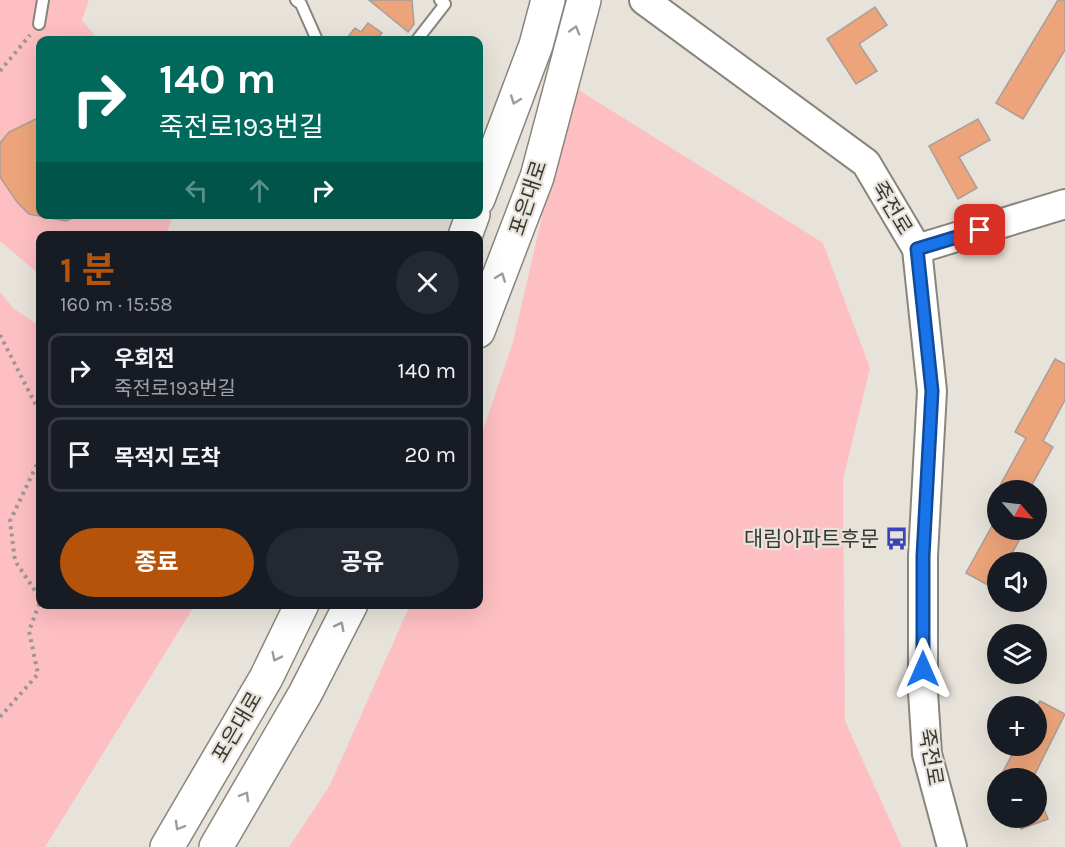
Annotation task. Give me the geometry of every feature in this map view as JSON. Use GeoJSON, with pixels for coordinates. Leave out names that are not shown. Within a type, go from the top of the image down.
{"type":"FeatureCollection","features":[{"type":"Feature","properties":{"kind":"highway"},"geometry":{"type":"LineString","coordinates":[[483,186],[536,45],[548,0]]}},
{"type":"Feature","properties":{"kind":"highway","name":"포은대로"},"geometry":{"type":"LineString","coordinates":[[483,318],[537,177],[584,0]]}},
{"type":"Feature","properties":{"kind":"highway","name":"포은대로"},"geometry":{"type":"LineString","coordinates":[[167,847],[266,678],[300,609]]}},
{"type":"Feature","properties":{"kind":"highway","name":"포은대로"},"geometry":{"type":"LineString","coordinates":[[216,847],[305,694],[348,609]]}},
{"type":"Feature","properties":{"kind":"street","name":"죽전로"},"geometry":{"type":"LineString","coordinates":[[644,0],[866,163],[917,249],[932,391],[923,556],[923,692],[927,754],[952,847]]}},
{"type":"Feature","properties":{"kind":"street"},"geometry":{"type":"LineString","coordinates":[[917,249],[1065,204]]}},
{"type":"Feature","properties":{"kind":"lane"},"geometry":{"type":"LineString","coordinates":[[39,24],[43,0]]}},
{"type":"Feature","properties":{"kind":"lane"},"geometry":{"type":"LineString","coordinates":[[296,0],[301,4],[315,36]]}},
{"type":"Feature","properties":{"kind":"lane"},"geometry":{"type":"LineString","coordinates":[[420,36],[445,4],[440,0]]}},
{"type":"Feature","properties":{"kind":"path"},"geometry":{"type":"LineString","coordinates":[[0,71],[39,24]]}},
{"type":"Feature","properties":{"kind":"path"},"geometry":{"type":"LineString","coordinates":[[0,335],[36,405]]}},
{"type":"Feature","properties":{"kind":"path"},"geometry":{"type":"LineString","coordinates":[[36,466],[10,521],[15,561],[36,594]]}},
{"type":"Feature","properties":{"kind":"path"},"geometry":{"type":"LineString","coordinates":[[0,717],[38,674],[28,631],[37,609]]}},
{"type":"Feature","properties":{"kind":"shaded area"},"geometry":{"type":"Polygon","coordinates":[[[0,0],[89,0],[82,20],[95,36],[36,36],[36,219],[172,219],[167,231],[36,231],[36,272],[0,241],[0,0]]]}},
{"type":"Feature","properties":{"kind":"shaded area"},"geometry":{"type":"Polygon","coordinates":[[[566,82],[823,243],[870,368],[843,480],[845,721],[902,847],[289,847],[330,785],[408,609],[483,609],[483,430],[513,342],[541,221],[566,82]]]}},
{"type":"Feature","properties":{"kind":"shaded area"},"geometry":{"type":"Polygon","coordinates":[[[0,292],[14,309],[36,323],[36,609],[193,609],[45,847],[0,847],[0,292]]]}},
{"type":"Feature","properties":{"kind":"building"},"geometry":{"type":"Polygon","coordinates":[[[369,0],[412,0],[414,24],[408,32],[369,0]]]}},
{"type":"Feature","properties":{"kind":"building"},"geometry":{"type":"Polygon","coordinates":[[[1058,0],[1065,0],[1065,50],[1023,119],[996,103],[1058,0]]]}},
{"type":"Feature","properties":{"kind":"building"},"geometry":{"type":"Polygon","coordinates":[[[875,7],[887,25],[859,44],[877,71],[856,84],[827,39],[875,7]]]}},
{"type":"Feature","properties":{"kind":"building"},"geometry":{"type":"Polygon","coordinates":[[[368,23],[382,33],[379,36],[349,36],[355,28],[361,32],[368,23]]]}},
{"type":"Feature","properties":{"kind":"building"},"geometry":{"type":"Polygon","coordinates":[[[36,119],[36,215],[29,214],[17,202],[0,177],[0,143],[9,132],[36,119]]]}},
{"type":"Feature","properties":{"kind":"building"},"geometry":{"type":"Polygon","coordinates":[[[978,119],[990,140],[959,157],[977,188],[958,199],[929,146],[978,119]]]}},
{"type":"Feature","properties":{"kind":"building"},"geometry":{"type":"Polygon","coordinates":[[[1055,359],[1065,364],[1065,400],[1043,441],[1053,447],[1035,480],[1003,480],[1026,438],[1015,432],[1055,359]]]}},
{"type":"Feature","properties":{"kind":"building"},"geometry":{"type":"Polygon","coordinates":[[[987,535],[987,540],[1019,540],[1013,552],[987,552],[987,585],[966,573],[987,535]]]}},
{"type":"Feature","properties":{"kind":"building"},"geometry":{"type":"Polygon","coordinates":[[[1047,705],[1065,714],[1047,750],[1047,705]]]}},
{"type":"Feature","properties":{"kind":"building"},"geometry":{"type":"Polygon","coordinates":[[[1011,756],[1044,756],[1038,768],[1005,768],[1011,756]]]}},
{"type":"Feature","properties":{"kind":"place","name":"대림아파트후문"},"geometry":{"type":"Point","coordinates":[897,539]}},
{"type":"Feature","properties":{"kind":"route"},"geometry":{"type":"LineString","coordinates":[[923,669],[923,556],[932,391],[917,249],[980,230]]}}]}
